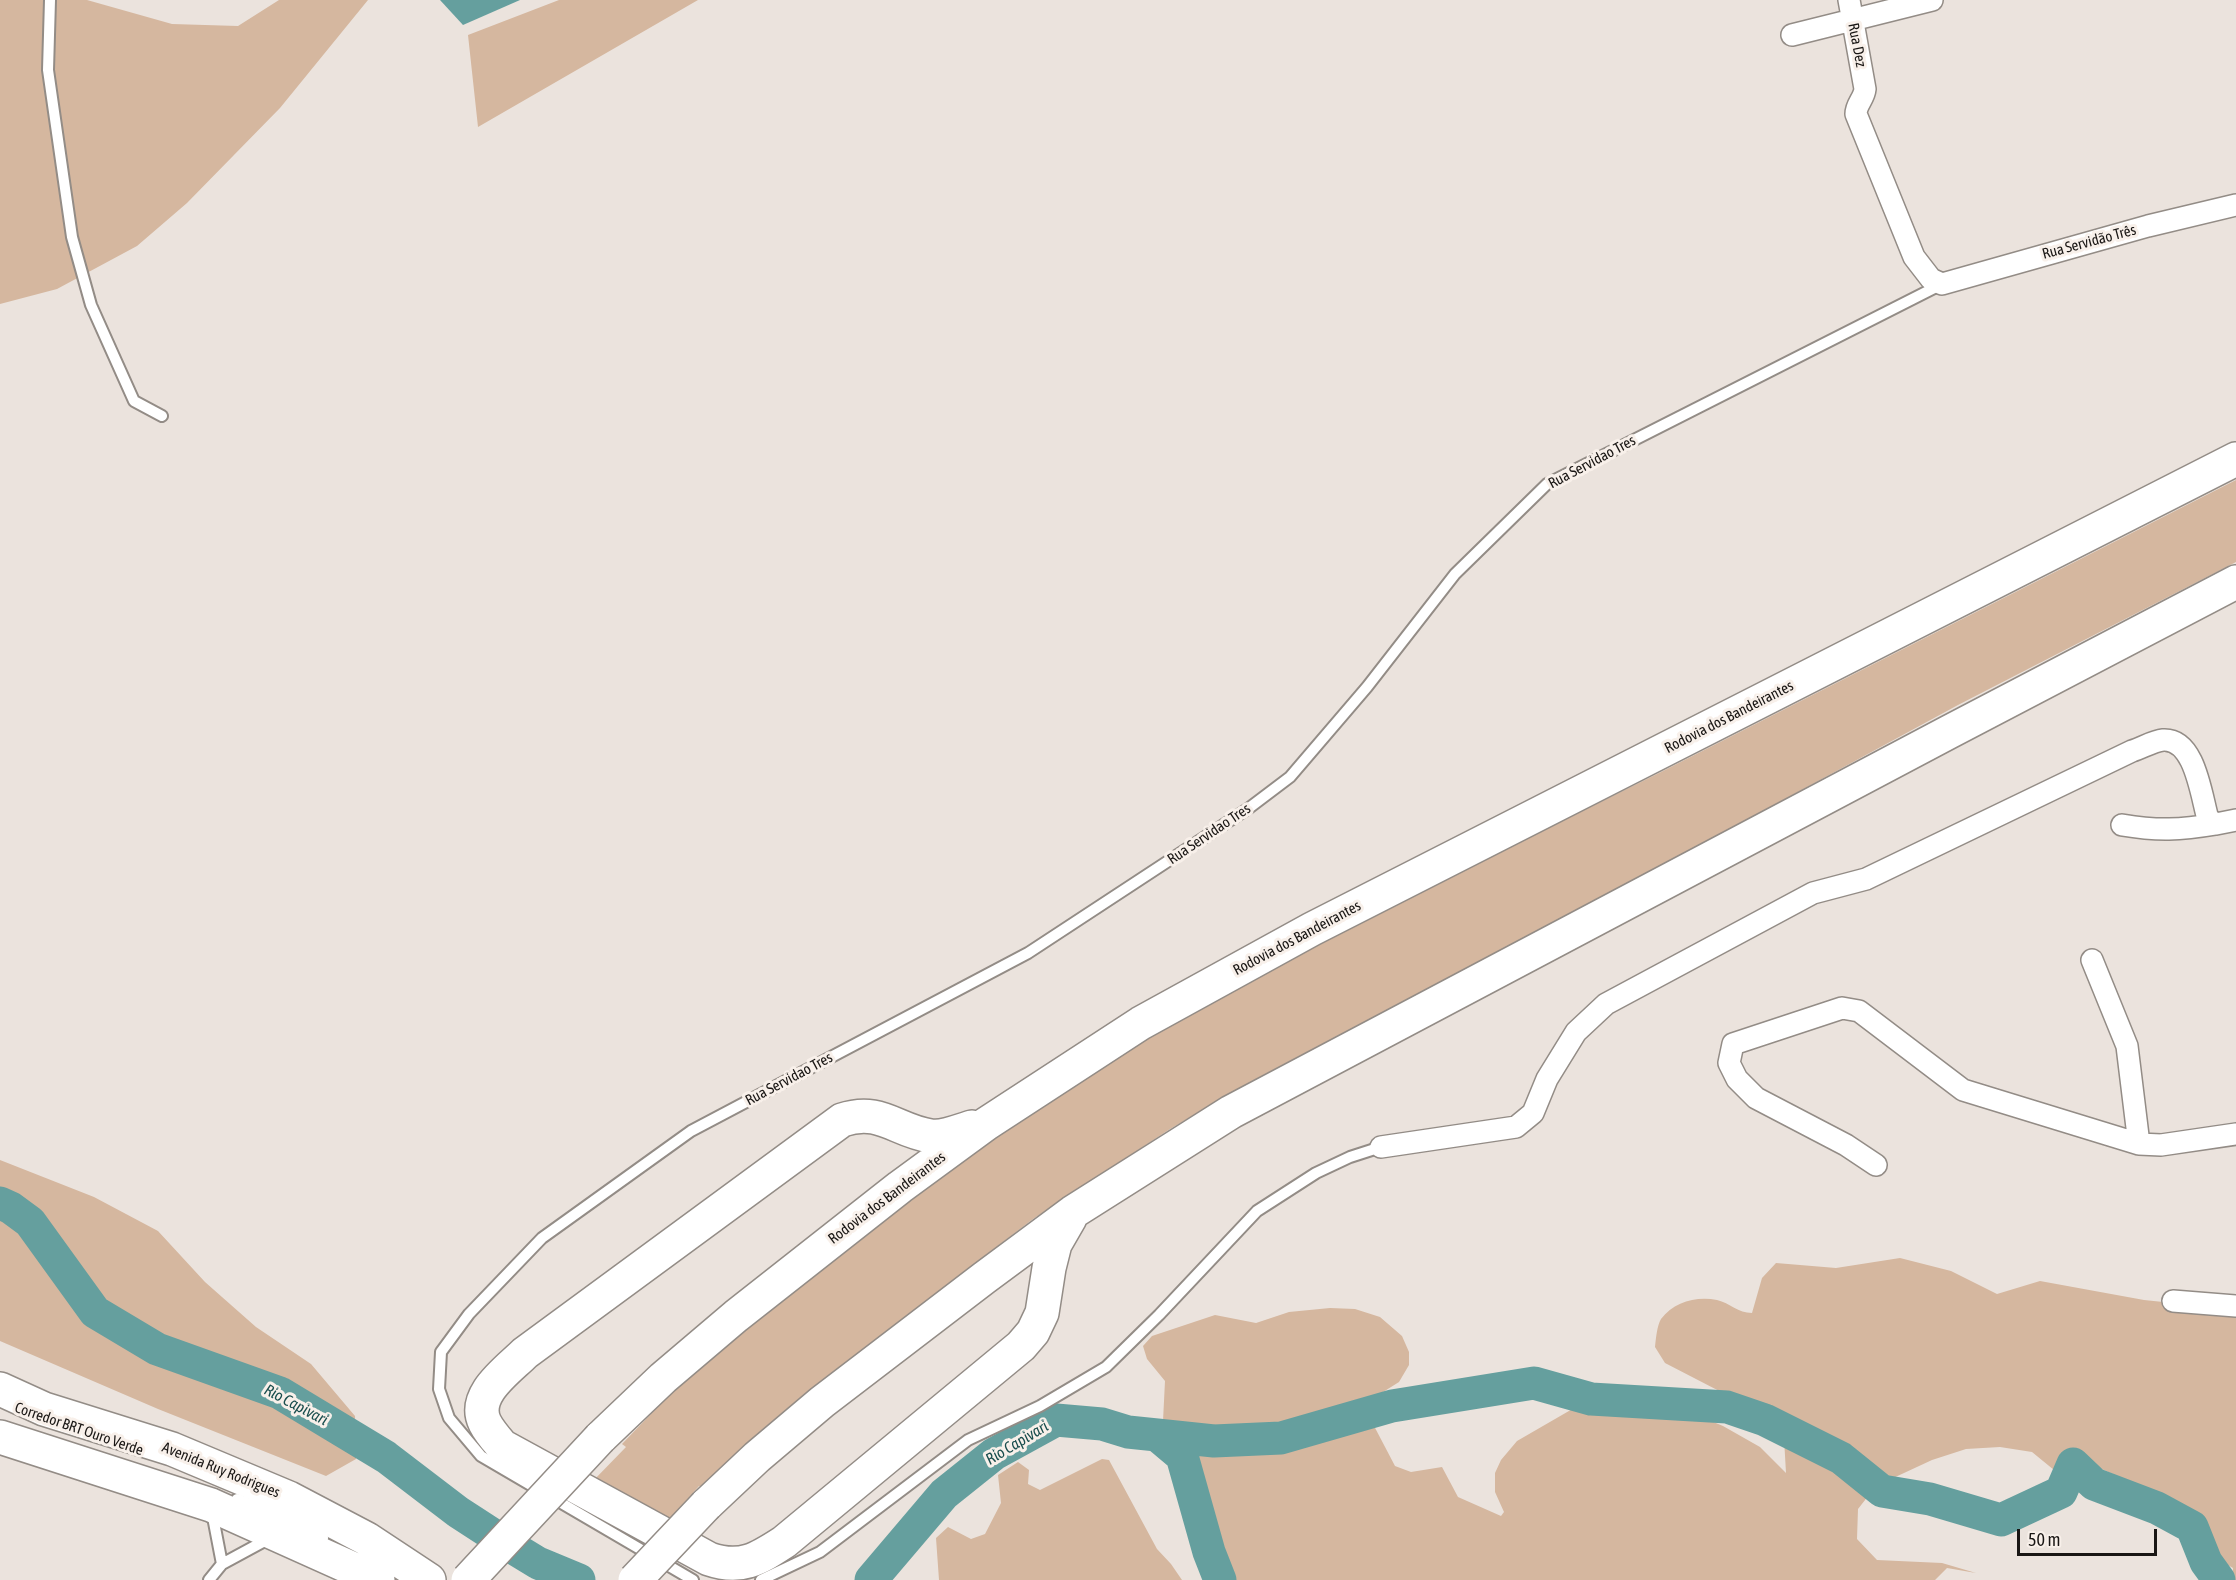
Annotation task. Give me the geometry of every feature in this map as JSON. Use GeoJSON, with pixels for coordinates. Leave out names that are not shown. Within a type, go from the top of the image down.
{"type":"FeatureCollection","features":[{"type":"Feature","properties":{"kind":"main road","name":"Rodovia dos Bandeirantes"},"geometry":{"type":"LineString","coordinates":[[468,1580],[600,1438],[663,1378],[754,1302],[808,1258],[986,1124],[1141,1023],[1312,928],[2236,459]]}},
{"type":"Feature","properties":{"kind":"main road"},"geometry":{"type":"LineString","coordinates":[[635,1580],[706,1505],[757,1457],[822,1402],[1073,1212],[1231,1112],[1938,737],[2236,582]]}},
{"type":"Feature","properties":{"kind":"main road"},"geometry":{"type":"LineString","coordinates":[[986,1124],[934,1137],[867,1115],[842,1120],[525,1353],[495,1383],[486,1396],[482,1404],[484,1421],[502,1446],[709,1559],[725,1564],[745,1563],[759,1558],[784,1542],[1021,1346],[1033,1332],[1042,1313],[1055,1244],[1073,1212]]}},
{"type":"Feature","properties":{"kind":"main road","name":"Avenida Ruy Rodrigues"},"geometry":{"type":"LineString","coordinates":[[0,1389],[45,1409],[172,1449],[289,1497],[367,1539],[429,1580]]}},
{"type":"Feature","properties":{"kind":"main road"},"geometry":{"type":"LineString","coordinates":[[0,1437],[217,1499],[276,1534],[377,1572]]}},
{"type":"Feature","properties":{"kind":"street"},"geometry":{"type":"LineString","coordinates":[[1792,35],[1850,10],[1932,0]]}},
{"type":"Feature","properties":{"kind":"street","name":"Rua Dez"},"geometry":{"type":"LineString","coordinates":[[1850,10],[1865,89],[1864,96],[1856,107],[1856,114],[1914,258],[1931,279],[1942,284]]}},
{"type":"Feature","properties":{"kind":"street","name":"Rua Servidão Três"},"geometry":{"type":"LineString","coordinates":[[1942,284],[2148,226],[2236,205]]}},
{"type":"Feature","properties":{"kind":"street"},"geometry":{"type":"LineString","coordinates":[[1382,1147],[1516,1127],[1533,1113],[1547,1079],[1576,1032],[1606,1004],[1813,893],[1866,879],[2161,740],[2173,741],[2182,746],[2190,756],[2208,819],[2226,822]]}},
{"type":"Feature","properties":{"kind":"street"},"geometry":{"type":"LineString","coordinates":[[2122,825],[2149,830],[2176,830],[2226,822]]}},
{"type":"Feature","properties":{"kind":"street"},"geometry":{"type":"LineString","coordinates":[[2092,960],[2127,1046],[2139,1144]]}},
{"type":"Feature","properties":{"kind":"street"},"geometry":{"type":"LineString","coordinates":[[1876,1165],[1846,1145],[1756,1098],[1737,1079],[1728,1064],[1733,1044],[1842,1008],[1859,1011],[1963,1090],[2139,1144],[2161,1145],[2236,1134]]}},
{"type":"Feature","properties":{"kind":"street"},"geometry":{"type":"LineString","coordinates":[[2173,1301],[2236,1306]]}},
{"type":"Feature","properties":{"kind":"lane"},"geometry":{"type":"LineString","coordinates":[[50,0],[48,70],[72,237],[91,305],[134,401],[162,416]]}},
{"type":"Feature","properties":{"kind":"lane","name":"Rua Servidao Tres"},"geometry":{"type":"LineString","coordinates":[[693,1580],[481,1456],[449,1418],[440,1389],[441,1352],[469,1314],[542,1238],[691,1131],[1028,953],[1249,808],[1290,777],[1367,687],[1455,574],[1547,484],[1942,284]]}},
{"type":"Feature","properties":{"kind":"lane"},"geometry":{"type":"LineString","coordinates":[[761,1580],[820,1552],[968,1440],[1040,1406],[1106,1367],[1159,1315],[1257,1210],[1317,1173],[1350,1157],[1382,1147]]}},
{"type":"Feature","properties":{"kind":"lane","name":"Corredor BRT Ouro Verde"},"geometry":{"type":"LineString","coordinates":[[0,1402],[218,1476],[294,1508],[380,1556],[417,1580]]}},
{"type":"Feature","properties":{"kind":"lane"},"geometry":{"type":"LineString","coordinates":[[222,1564],[217,1499],[292,1521],[330,1542]]}},
{"type":"Feature","properties":{"kind":"lane"},"geometry":{"type":"LineString","coordinates":[[209,1580],[222,1564],[276,1534]]}},
{"type":"Feature","properties":{"kind":"shaded area"},"geometry":{"type":"Polygon","coordinates":[[[0,0],[87,0],[172,24],[238,26],[279,0],[368,0],[280,108],[187,203],[137,246],[57,289],[0,304],[0,0]]]}},
{"type":"Feature","properties":{"kind":"shaded area"},"geometry":{"type":"Polygon","coordinates":[[[559,0],[698,0],[478,127],[468,35],[559,0]]]}},
{"type":"Feature","properties":{"kind":"shaded area"},"geometry":{"type":"Polygon","coordinates":[[[2236,480],[2236,562],[1958,705],[1702,844],[1252,1081],[1170,1129],[1033,1219],[803,1395],[702,1488],[699,1486],[665,1525],[592,1482],[626,1447],[622,1444],[671,1393],[722,1347],[814,1272],[1001,1132],[1159,1031],[1373,915],[1659,773],[2236,480]]]}},
{"type":"Feature","properties":{"kind":"shaded area"},"geometry":{"type":"Polygon","coordinates":[[[0,1160],[94,1197],[158,1231],[205,1282],[256,1327],[311,1364],[355,1416],[356,1459],[326,1476],[158,1409],[0,1341],[0,1160]]]}},
{"type":"Feature","properties":{"kind":"shaded area"},"geometry":{"type":"Polygon","coordinates":[[[1900,1258],[1951,1271],[1997,1294],[2040,1281],[2144,1300],[2221,1308],[2236,1312],[2236,1580],[2232,1580],[2233,1568],[2202,1550],[2162,1509],[2132,1496],[2113,1474],[2097,1467],[2067,1466],[2054,1470],[2032,1452],[2000,1447],[1966,1449],[1932,1460],[1876,1486],[1858,1509],[1857,1539],[1877,1560],[1942,1563],[1976,1573],[1947,1568],[1935,1580],[1214,1580],[1207,1551],[1177,1464],[1181,1432],[1177,1425],[1163,1421],[1165,1381],[1147,1359],[1143,1346],[1152,1336],[1215,1315],[1256,1323],[1289,1312],[1330,1308],[1355,1309],[1380,1317],[1402,1336],[1409,1352],[1409,1365],[1399,1382],[1364,1404],[1361,1413],[1373,1424],[1395,1466],[1411,1472],[1442,1467],[1458,1497],[1501,1516],[1504,1512],[1495,1492],[1495,1473],[1501,1460],[1517,1441],[1581,1404],[1623,1394],[1673,1405],[1723,1426],[1760,1447],[1786,1473],[1784,1438],[1773,1412],[1725,1394],[1665,1363],[1655,1347],[1661,1319],[1679,1304],[1701,1299],[1717,1300],[1752,1313],[1762,1278],[1776,1263],[1836,1268],[1900,1258]]]}},
{"type":"Feature","properties":{"kind":"shaded area"},"geometry":{"type":"Polygon","coordinates":[[[1102,1459],[1109,1460],[1157,1549],[1182,1580],[939,1580],[936,1538],[948,1527],[971,1539],[985,1534],[1001,1503],[998,1475],[1018,1462],[1029,1470],[1028,1484],[1040,1490],[1102,1459]]]}},
{"type":"Feature","properties":{"kind":"water"},"geometry":{"type":"Polygon","coordinates":[[[440,0],[520,0],[463,25],[440,0]]]}},
{"type":"Feature","properties":{"kind":"waterway","name":"Rio Capivari"},"geometry":{"type":"LineString","coordinates":[[0,1203],[30,1222],[95,1312],[157,1349],[280,1393],[386,1457],[458,1512],[515,1549],[538,1563],[579,1580]]}},
{"type":"Feature","properties":{"kind":"waterway"},"geometry":{"type":"LineString","coordinates":[[1157,1435],[1214,1441],[1281,1438],[1392,1406],[1534,1383],[1591,1399],[1727,1407],[1765,1420],[1841,1458],[1882,1491],[1930,1499],[2001,1520],[2061,1492],[2073,1464],[2094,1484],[2157,1508],[2192,1527],[2206,1562],[2219,1580]]}},
{"type":"Feature","properties":{"kind":"waterway","name":"Rio Capivari"},"geometry":{"type":"LineString","coordinates":[[871,1580],[944,1494],[994,1454],[1056,1420],[1102,1424],[1128,1432],[1157,1435],[1182,1456],[1209,1552],[1220,1580]]}}]}
